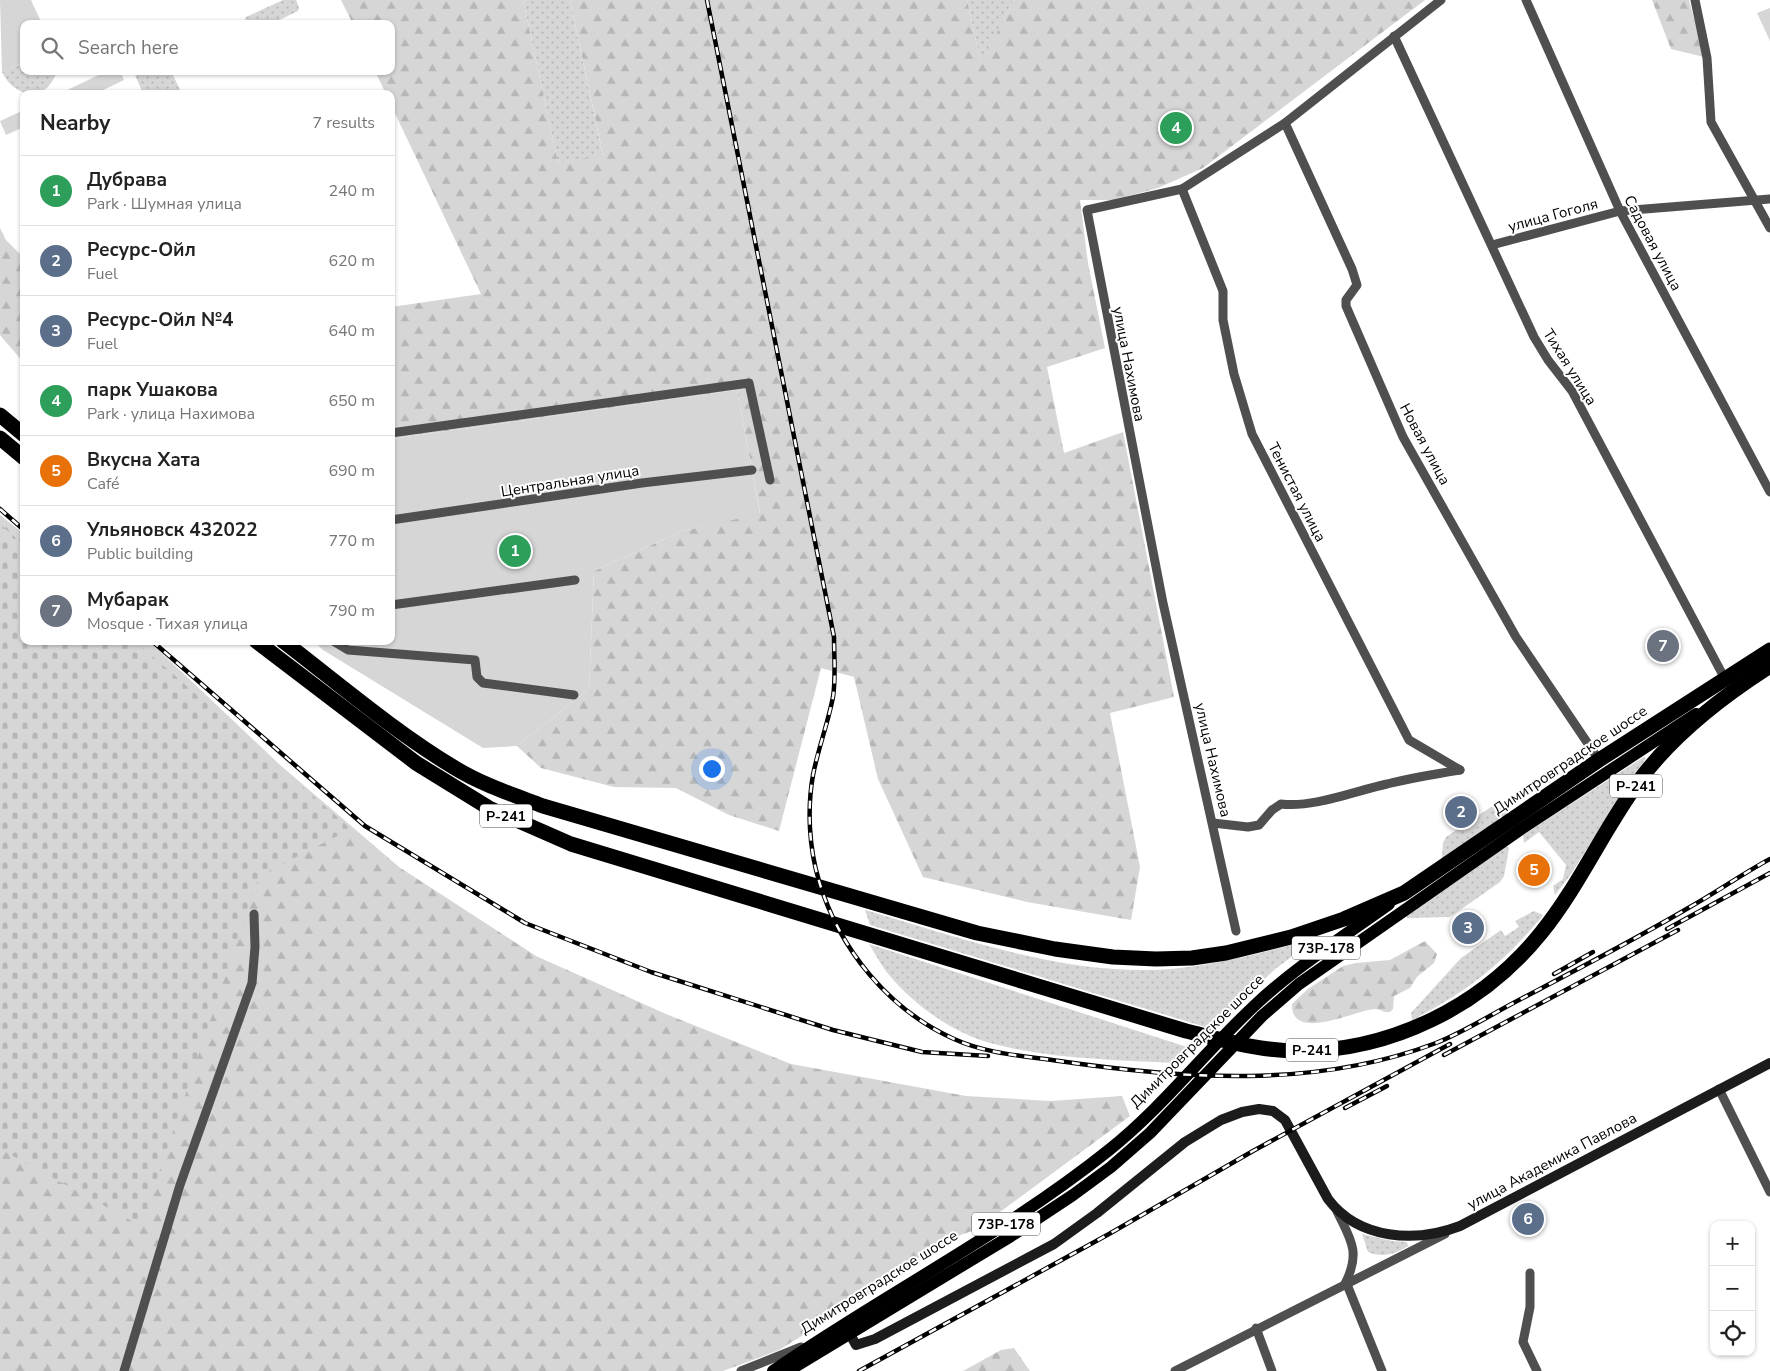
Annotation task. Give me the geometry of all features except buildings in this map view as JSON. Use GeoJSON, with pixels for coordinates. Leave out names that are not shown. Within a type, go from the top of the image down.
{"type":"FeatureCollection","features":[{"type":"Feature","properties":{"kind":"highway"},"geometry":{"type":"LineString","coordinates":[[0,414],[20,432]]}},
{"type":"Feature","properties":{"kind":"highway"},"geometry":{"type":"LineString","coordinates":[[0,438],[20,455]]}},
{"type":"Feature","properties":{"kind":"highway","name":"Р-241"},"geometry":{"type":"LineString","coordinates":[[261,645],[416,763],[490,808],[571,844],[1186,1032],[1255,1048],[1297,1051],[1338,1048],[1378,1041],[1410,1030],[1456,1008],[1486,987],[1541,933],[1564,901],[1642,777],[1664,750],[1728,685]]}},
{"type":"Feature","properties":{"kind":"highway","name":"Р-241"},"geometry":{"type":"LineString","coordinates":[[288,645],[383,718],[456,769],[499,790],[543,806],[977,933],[1055,949],[1113,957],[1156,960],[1192,958],[1226,953],[1291,937],[1344,919],[1404,893]]}},
{"type":"Feature","properties":{"kind":"highway","name":"Димитровградское шоссе"},"geometry":{"type":"LineString","coordinates":[[1728,685],[1770,650]]}},
{"type":"Feature","properties":{"kind":"highway","name":"Димитровградское шоссе"},"geometry":{"type":"LineString","coordinates":[[1404,893],[1599,760],[1728,685],[1770,666]]}},
{"type":"Feature","properties":{"kind":"main road","name":"Димитровградское шоссе"},"geometry":{"type":"LineString","coordinates":[[1257,1012],[1728,685]]}},
{"type":"Feature","properties":{"kind":"main road","name":"Димитровградское шоссе"},"geometry":{"type":"LineString","coordinates":[[788,1371],[1038,1204],[1161,1113],[1294,972],[1404,893]]}},
{"type":"Feature","properties":{"kind":"main road","name":"Димитровградское шоссе"},"geometry":{"type":"LineString","coordinates":[[773,1371],[816,1341],[847,1330]]}},
{"type":"Feature","properties":{"kind":"street","name":"улица Нахимова"},"geometry":{"type":"LineString","coordinates":[[1236,931],[1163,603],[1087,210],[1182,189],[1285,123],[1441,0]]}},
{"type":"Feature","properties":{"kind":"street","name":"Садовая улица"},"geometry":{"type":"LineString","coordinates":[[1526,0],[1620,211],[1770,492]]}},
{"type":"Feature","properties":{"kind":"street"},"geometry":{"type":"LineString","coordinates":[[1695,0],[1707,58],[1711,122],[1770,228]]}},
{"type":"Feature","properties":{"kind":"street","name":"Тихая улица"},"geometry":{"type":"LineString","coordinates":[[1394,36],[1534,337],[1548,360],[1572,392],[1728,685]]}},
{"type":"Feature","properties":{"kind":"street","name":"Новая улица"},"geometry":{"type":"LineString","coordinates":[[1285,123],[1352,269],[1357,285],[1346,300],[1346,306],[1403,437],[1516,637],[1599,760]]}},
{"type":"Feature","properties":{"kind":"street","name":"Тенистая улица"},"geometry":{"type":"LineString","coordinates":[[1182,189],[1223,291],[1223,320],[1234,374],[1252,434],[1409,740],[1460,770],[1390,783],[1293,806],[1281,804],[1272,810],[1259,825],[1248,827],[1213,823]]}},
{"type":"Feature","properties":{"kind":"street","name":"улица Гоголя"},"geometry":{"type":"LineString","coordinates":[[1492,245],[1620,211],[1770,199]]}},
{"type":"Feature","properties":{"kind":"street"},"geometry":{"type":"LineString","coordinates":[[395,432],[748,383],[770,480]]}},
{"type":"Feature","properties":{"kind":"street","name":"Центральная улица"},"geometry":{"type":"LineString","coordinates":[[395,519],[752,470]]}},
{"type":"Feature","properties":{"kind":"street"},"geometry":{"type":"LineString","coordinates":[[395,604],[575,580]]}},
{"type":"Feature","properties":{"kind":"street"},"geometry":{"type":"LineString","coordinates":[[340,645],[348,650],[475,660],[477,677],[483,683],[574,695]]}},
{"type":"Feature","properties":{"kind":"street"},"geometry":{"type":"LineString","coordinates":[[124,1371],[180,1185],[252,983],[255,947],[254,914]]}},
{"type":"Feature","properties":{"kind":"street","name":"улица Академика Павлова"},"geometry":{"type":"LineString","coordinates":[[1175,1371],[1346,1282],[1460,1226],[1770,1063]]}},
{"type":"Feature","properties":{"kind":"street"},"geometry":{"type":"LineString","coordinates":[[1719,1090],[1770,1192]]}},
{"type":"Feature","properties":{"kind":"street"},"geometry":{"type":"LineString","coordinates":[[847,1330],[856,1345],[875,1339],[1041,1252],[1097,1213],[1184,1142],[1221,1120],[1242,1112],[1266,1109],[1277,1113],[1285,1120],[1336,1209],[1349,1237],[1355,1255],[1353,1267],[1346,1282],[1382,1371]]}},
{"type":"Feature","properties":{"kind":"street"},"geometry":{"type":"LineString","coordinates":[[1336,1209],[1361,1225],[1374,1230],[1403,1236],[1432,1235],[1460,1226]]}},
{"type":"Feature","properties":{"kind":"street"},"geometry":{"type":"LineString","coordinates":[[1530,1273],[1530,1307],[1523,1342],[1537,1371]]}},
{"type":"Feature","properties":{"kind":"street"},"geometry":{"type":"LineString","coordinates":[[1256,1328],[1272,1371]]}},
{"type":"Feature","properties":{"kind":"street"},"geometry":{"type":"LineString","coordinates":[[741,1371],[816,1341]]}},
{"type":"Feature","properties":{"kind":"green space"},"geometry":{"type":"Polygon","coordinates":[[[0,0],[31,0],[40,20],[20,20],[20,64],[2,72],[0,0]]]}},
{"type":"Feature","properties":{"kind":"green space"},"geometry":{"type":"Polygon","coordinates":[[[283,0],[296,0],[299,7],[298,11],[279,20],[245,20],[246,17],[283,0]]]}},
{"type":"Feature","properties":{"kind":"green space"},"geometry":{"type":"Polygon","coordinates":[[[341,0],[523,0],[558,163],[603,155],[570,0],[967,0],[981,63],[1014,0],[1425,0],[1203,168],[1158,188],[1114,200],[1080,200],[1088,263],[1105,348],[1047,367],[1064,453],[1123,432],[1174,697],[1110,713],[1140,867],[1131,920],[1027,902],[923,877],[878,779],[854,677],[821,668],[779,831],[729,815],[676,788],[614,787],[541,768],[517,746],[589,689],[594,571],[682,531],[760,513],[737,390],[395,438],[395,306],[481,294],[395,113],[395,90],[384,90],[377,75],[395,75],[395,20],[351,20],[341,0]]]}},
{"type":"Feature","properties":{"kind":"green space"},"geometry":{"type":"Polygon","coordinates":[[[523,0],[570,0],[603,156],[558,163],[523,0]]]}},
{"type":"Feature","properties":{"kind":"green space"},"geometry":{"type":"Polygon","coordinates":[[[967,0],[1014,0],[981,64],[967,0]]]}},
{"type":"Feature","properties":{"kind":"green space"},"geometry":{"type":"Polygon","coordinates":[[[1652,0],[1689,0],[1704,57],[1671,49],[1652,0]]]}},
{"type":"Feature","properties":{"kind":"green space"},"geometry":{"type":"Polygon","coordinates":[[[1770,8],[1770,41],[1757,13],[1770,8]]]}},
{"type":"Feature","properties":{"kind":"green space"},"geometry":{"type":"Polygon","coordinates":[[[20,64],[20,75],[55,75],[52,81],[42,90],[20,91],[8,81],[2,72],[20,64]]]}},
{"type":"Feature","properties":{"kind":"green space"},"geometry":{"type":"Polygon","coordinates":[[[99,75],[122,75],[124,80],[103,90],[67,90],[99,75]]]}},
{"type":"Feature","properties":{"kind":"green space"},"geometry":{"type":"Polygon","coordinates":[[[135,75],[173,75],[180,90],[141,90],[135,75]]]}},
{"type":"Feature","properties":{"kind":"green space"},"geometry":{"type":"Polygon","coordinates":[[[20,112],[20,129],[6,135],[0,121],[20,112]]]}},
{"type":"Feature","properties":{"kind":"green space"},"geometry":{"type":"Polygon","coordinates":[[[0,228],[6,240],[20,254],[20,358],[0,335],[0,228]]]}},
{"type":"Feature","properties":{"kind":"green space"},"geometry":{"type":"Polygon","coordinates":[[[737,390],[760,514],[682,531],[594,571],[589,689],[517,746],[483,748],[323,650],[318,645],[395,645],[395,438],[737,390]]]}},
{"type":"Feature","properties":{"kind":"green space"},"geometry":{"type":"Polygon","coordinates":[[[0,515],[20,531],[20,645],[153,645],[279,764],[399,867],[536,956],[666,1014],[791,1064],[966,1096],[1051,1101],[1122,1096],[1130,1116],[977,1229],[931,1246],[905,1272],[779,1350],[723,1371],[0,1371],[0,515]]]}},
{"type":"Feature","properties":{"kind":"green space"},"geometry":{"type":"Polygon","coordinates":[[[0,524],[20,542],[20,645],[140,645],[351,829],[259,876],[141,1226],[0,1149],[0,524]]]}},
{"type":"Feature","properties":{"kind":"green space"},"geometry":{"type":"Polygon","coordinates":[[[1644,757],[1646,758],[1569,877],[1555,895],[1553,886],[1563,879],[1566,865],[1539,832],[1524,843],[1523,835],[1644,757]]]}},
{"type":"Feature","properties":{"kind":"green space"},"geometry":{"type":"Polygon","coordinates":[[[1491,807],[1504,808],[1509,813],[1442,859],[1443,843],[1446,837],[1491,807]]]}},
{"type":"Feature","properties":{"kind":"green space"},"geometry":{"type":"Polygon","coordinates":[[[1506,846],[1509,848],[1504,876],[1500,882],[1450,917],[1407,918],[1407,913],[1506,846]]]}},
{"type":"Feature","properties":{"kind":"green space"},"geometry":{"type":"Polygon","coordinates":[[[865,910],[1002,950],[1072,964],[1107,968],[1143,970],[1209,964],[1315,939],[1274,970],[1212,1029],[870,925],[865,910]]]}},
{"type":"Feature","properties":{"kind":"green space"},"geometry":{"type":"Polygon","coordinates":[[[1534,911],[1543,915],[1497,964],[1450,999],[1412,1020],[1411,1013],[1461,958],[1501,930],[1505,936],[1519,927],[1515,921],[1534,911]]]}},
{"type":"Feature","properties":{"kind":"green space"},"geometry":{"type":"Polygon","coordinates":[[[1425,941],[1437,954],[1434,963],[1417,977],[1410,988],[1394,996],[1393,1009],[1390,1012],[1376,1009],[1367,1010],[1326,1022],[1313,1023],[1302,1022],[1295,1016],[1292,1004],[1308,989],[1343,966],[1390,960],[1425,941]]]}},
{"type":"Feature","properties":{"kind":"green space"},"geometry":{"type":"Polygon","coordinates":[[[869,944],[1190,1048],[1176,1063],[1061,1056],[1016,1049],[980,1040],[937,1018],[911,998],[887,972],[869,944]]]}},
{"type":"Feature","properties":{"kind":"green space"},"geometry":{"type":"Polygon","coordinates":[[[1362,1234],[1392,1241],[1407,1242],[1408,1246],[1389,1254],[1373,1254],[1368,1252],[1362,1234]]]}},
{"type":"Feature","properties":{"kind":"green space"},"geometry":{"type":"Polygon","coordinates":[[[1014,1348],[1030,1371],[963,1371],[1001,1350],[1014,1348]]]}},
{"type":"Feature","properties":{"kind":"railway"},"geometry":{"type":"LineString","coordinates":[[707,0],[834,637],[835,675],[833,697],[815,765],[811,788],[810,828],[813,855],[819,881],[839,930],[853,953],[870,975],[908,1012],[930,1027],[954,1039],[979,1048],[1019,1056],[1106,1067],[1201,1075],[1249,1076],[1296,1074],[1344,1068],[1390,1058],[1457,1034],[1648,931],[1770,859]]}},
{"type":"Feature","properties":{"kind":"railway"},"geometry":{"type":"LineString","coordinates":[[0,509],[20,526]]}},
{"type":"Feature","properties":{"kind":"railway"},"geometry":{"type":"LineString","coordinates":[[157,645],[365,826],[525,923],[651,972],[833,1030],[922,1052],[988,1056]]}},
{"type":"Feature","properties":{"kind":"railway"},"geometry":{"type":"LineString","coordinates":[[1667,929],[1770,873]]}},
{"type":"Feature","properties":{"kind":"railway"},"geometry":{"type":"LineString","coordinates":[[1444,1055],[1678,930]]}},
{"type":"Feature","properties":{"kind":"railway"},"geometry":{"type":"LineString","coordinates":[[1554,974],[1593,952]]}},
{"type":"Feature","properties":{"kind":"railway"},"geometry":{"type":"LineString","coordinates":[[859,1371],[1109,1234],[1253,1151],[1450,1044]]}},
{"type":"Feature","properties":{"kind":"railway"},"geometry":{"type":"LineString","coordinates":[[1345,1108],[1387,1086]]}},
{"type":"Feature","properties":{"kind":"place","name":"парк Ушакова"},"geometry":{"type":"Point","coordinates":[1176,128]}},
{"type":"Feature","properties":{"kind":"place","name":"Дубрава"},"geometry":{"type":"Point","coordinates":[515,551]}},
{"type":"Feature","properties":{"kind":"place","name":"Мубарак"},"geometry":{"type":"Point","coordinates":[1663,646]}},
{"type":"Feature","properties":{"kind":"place","name":"Ресурс-Ойл"},"geometry":{"type":"Point","coordinates":[1461,812]}},
{"type":"Feature","properties":{"kind":"place","name":"Вкусна Хата"},"geometry":{"type":"Point","coordinates":[1534,870]}},
{"type":"Feature","properties":{"kind":"place","name":"Ресурс-Ойл №4"},"geometry":{"type":"Point","coordinates":[1468,928]}},
{"type":"Feature","properties":{"kind":"place","name":"Ульяновск 432022"},"geometry":{"type":"Point","coordinates":[1528,1219]}}]}
